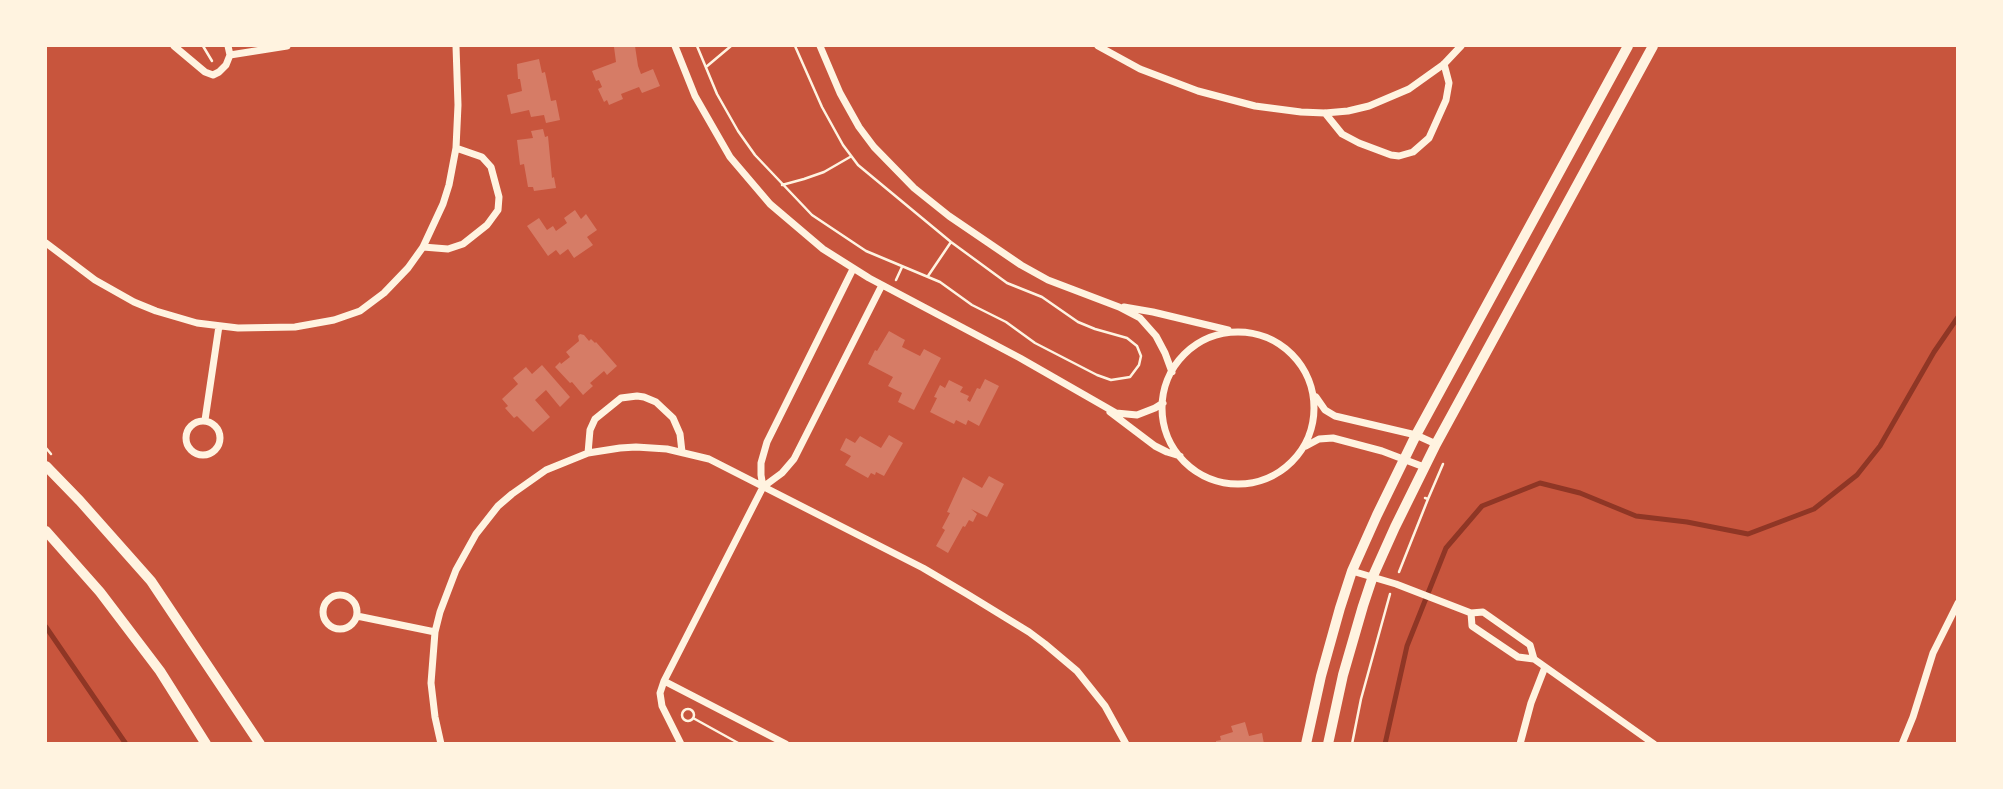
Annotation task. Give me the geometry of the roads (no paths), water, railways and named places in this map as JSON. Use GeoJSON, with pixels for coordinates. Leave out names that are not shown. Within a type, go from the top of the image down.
{"type":"FeatureCollection","features":[{"type":"Feature","properties":{"kind":"main road"},"geometry":{"type":"LineString","coordinates":[[1306,744],[1321,677],[1352,571],[1404,458],[1628,46]]}},
{"type":"Feature","properties":{"kind":"main road"},"geometry":{"type":"LineString","coordinates":[[1328,744],[1343,675],[1373,576],[1411,492],[1653,46]]}},
{"type":"Feature","properties":{"kind":"main road"},"geometry":{"type":"LineString","coordinates":[[46,466],[150,580],[260,744]]}},
{"type":"Feature","properties":{"kind":"main road"},"geometry":{"type":"LineString","coordinates":[[46,531],[100,592],[160,671],[206,744]]}},
{"type":"Feature","properties":{"kind":"street"},"geometry":{"type":"LineString","coordinates":[[174,46],[205,72],[213,75],[226,65],[230,55],[228,46]]}},
{"type":"Feature","properties":{"kind":"street"},"geometry":{"type":"LineString","coordinates":[[230,55],[287,46]]}},
{"type":"Feature","properties":{"kind":"street"},"geometry":{"type":"LineString","coordinates":[[46,243],[95,280],[134,302],[176,318],[256,329],[314,325],[347,316],[373,303],[384,293],[408,268],[434,226],[446,194],[456,148],[456,46]]}},
{"type":"Feature","properties":{"kind":"street"},"geometry":{"type":"LineString","coordinates":[[675,46],[683,70],[708,121],[743,173],[770,204],[823,249],[853,269],[1020,358],[1107,409],[1136,415],[1163,403]]}},
{"type":"Feature","properties":{"kind":"street"},"geometry":{"type":"LineString","coordinates":[[820,46],[840,93],[859,127],[874,147],[914,188],[949,216],[1021,265],[1067,288],[1119,307],[1140,318],[1162,345],[1171,372]]}},
{"type":"Feature","properties":{"kind":"street"},"geometry":{"type":"LineString","coordinates":[[1098,46],[1140,69],[1198,91],[1255,106],[1325,113],[1348,111],[1390,99],[1427,78],[1461,46]]}},
{"type":"Feature","properties":{"kind":"street"},"geometry":{"type":"LineString","coordinates":[[1325,113],[1342,134],[1350,139],[1391,155],[1413,152],[1429,138],[1446,100],[1449,83],[1444,64]]}},
{"type":"Feature","properties":{"kind":"street"},"geometry":{"type":"LineString","coordinates":[[423,247],[448,248],[463,243],[487,225],[498,210],[499,197],[491,167],[482,157],[456,148]]}},
{"type":"Feature","properties":{"kind":"street"},"geometry":{"type":"LineString","coordinates":[[763,487],[761,463],[767,442],[853,269]]}},
{"type":"Feature","properties":{"kind":"street"},"geometry":{"type":"LineString","coordinates":[[681,744],[662,706],[660,693],[664,681],[763,487],[782,473],[794,458],[882,285]]}},
{"type":"Feature","properties":{"kind":"street"},"geometry":{"type":"LineString","coordinates":[[1119,307],[1153,312],[1235,332],[1258,334],[1279,344],[1297,359],[1321,406],[1335,416],[1416,435],[1436,443]]}},
{"type":"Feature","properties":{"kind":"street"},"geometry":{"type":"LineString","coordinates":[[205,421],[219,326]]}},
{"type":"Feature","properties":{"kind":"street"},"geometry":{"type":"LineString","coordinates":[[1235,332],[1213,336],[1193,346],[1171,372],[1167,382],[1163,414],[1168,436],[1180,456],[1200,473],[1237,484],[1262,480],[1285,468],[1303,449],[1319,439],[1333,438],[1404,458],[1423,467]]}},
{"type":"Feature","properties":{"kind":"street"},"geometry":{"type":"LineString","coordinates":[[1303,449],[1314,414],[1312,390]]}},
{"type":"Feature","properties":{"kind":"street"},"geometry":{"type":"LineString","coordinates":[[588,453],[590,430],[595,419],[621,398],[637,396],[656,402],[673,418],[680,434],[682,452]]}},
{"type":"Feature","properties":{"kind":"street"},"geometry":{"type":"LineString","coordinates":[[1107,409],[1155,446],[1180,456]]}},
{"type":"Feature","properties":{"kind":"street"},"geometry":{"type":"LineString","coordinates":[[200,420],[205,421],[215,425],[220,440],[219,446],[211,453],[201,455],[191,450],[186,435],[190,425],[200,420]]}},
{"type":"Feature","properties":{"kind":"street"},"geometry":{"type":"LineString","coordinates":[[441,744],[431,683],[432,648],[440,611],[456,570],[477,534],[498,506],[546,470],[588,453],[636,447],[682,452],[709,459],[923,568],[1037,638],[1061,657],[1091,688],[1111,715],[1126,744]]}},
{"type":"Feature","properties":{"kind":"street"},"geometry":{"type":"LineString","coordinates":[[1352,571],[1373,576],[1471,613],[1483,612],[1530,645],[1534,659]]}},
{"type":"Feature","properties":{"kind":"street"},"geometry":{"type":"LineString","coordinates":[[335,595],[346,595],[354,601],[357,616],[348,628],[333,627],[324,615],[324,605],[335,595]]}},
{"type":"Feature","properties":{"kind":"street"},"geometry":{"type":"LineString","coordinates":[[1902,744],[1933,653],[1958,603]]}},
{"type":"Feature","properties":{"kind":"street"},"geometry":{"type":"LineString","coordinates":[[1471,613],[1472,626],[1518,657],[1534,659],[1654,744]]}},
{"type":"Feature","properties":{"kind":"street"},"geometry":{"type":"LineString","coordinates":[[357,616],[435,632]]}},
{"type":"Feature","properties":{"kind":"street"},"geometry":{"type":"LineString","coordinates":[[1520,744],[1531,703],[1545,667]]}},
{"type":"Feature","properties":{"kind":"street"},"geometry":{"type":"LineString","coordinates":[[664,681],[786,744]]}},
{"type":"Feature","properties":{"kind":"waterway"},"geometry":{"type":"LineString","coordinates":[[1385,744],[1407,646],[1446,548],[1482,506],[1540,483],[1580,493],[1636,516],[1687,522],[1748,534],[1814,509],[1857,475],[1880,446],[1934,352],[1958,317]]}},
{"type":"Feature","properties":{"kind":"waterway"},"geometry":{"type":"LineString","coordinates":[[46,627],[126,744]]}}]}
